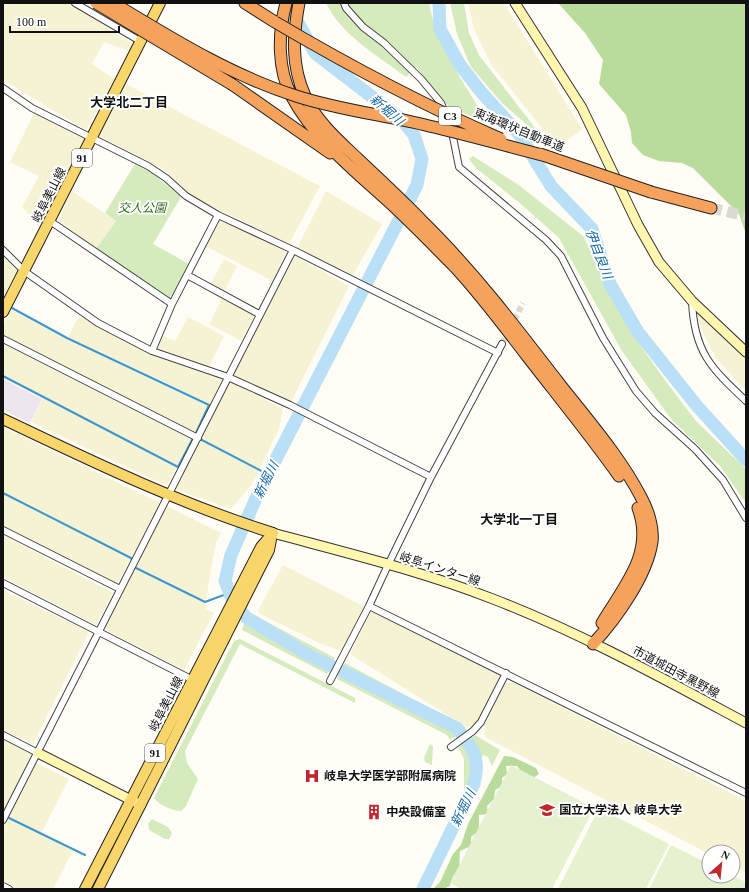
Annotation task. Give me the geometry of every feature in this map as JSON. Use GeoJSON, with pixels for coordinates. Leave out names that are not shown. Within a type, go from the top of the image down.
{"type":"FeatureCollection","features":[{"type":"Feature","properties":{"kind":"highway"},"geometry":{"type":"LineString","coordinates":[[96,3],[233,86],[393,199]]}},
{"type":"Feature","properties":{"kind":"highway"},"geometry":{"type":"LineString","coordinates":[[113,3],[204,56],[265,85],[296,96],[429,126],[546,156]]}},
{"type":"Feature","properties":{"kind":"highway","name":"東海環状自動車道"},"geometry":{"type":"LineString","coordinates":[[245,3],[278,27],[397,90],[488,133],[546,156],[651,192],[711,208]]}},
{"type":"Feature","properties":{"kind":"highway"},"geometry":{"type":"LineString","coordinates":[[250,3],[278,27]]}},
{"type":"Feature","properties":{"kind":"highway"},"geometry":{"type":"LineString","coordinates":[[286,3],[278,27],[283,68],[291,96],[312,127],[355,171]]}},
{"type":"Feature","properties":{"kind":"highway"},"geometry":{"type":"LineString","coordinates":[[299,3],[293,50],[297,73],[305,97],[318,118],[393,199],[463,262],[499,305],[606,443],[642,498],[651,521],[652,542],[645,566],[606,630],[593,644]]}},
{"type":"Feature","properties":{"kind":"main road","name":"岐阜美山線"},"geometry":{"type":"LineString","coordinates":[[3,312],[160,3]]}},
{"type":"Feature","properties":{"kind":"main road"},"geometry":{"type":"LineString","coordinates":[[3,419],[168,495],[235,521],[273,533]]}},
{"type":"Feature","properties":{"kind":"main road","name":"岐阜美山線"},"geometry":{"type":"LineString","coordinates":[[98,889],[141,805],[228,622],[238,591],[261,547],[273,533]]}},
{"type":"Feature","properties":{"kind":"main road","name":"岐阜美山線"},"geometry":{"type":"LineString","coordinates":[[85,889],[193,680],[228,622],[243,602],[269,550],[273,533]]}},
{"type":"Feature","properties":{"kind":"street"},"geometry":{"type":"LineString","coordinates":[[75,3],[140,41]]}},
{"type":"Feature","properties":{"kind":"street"},"geometry":{"type":"LineString","coordinates":[[344,3],[346,8],[363,27],[384,43],[421,79],[441,103],[451,127],[459,167],[546,240],[561,256],[603,338],[636,391],[655,413],[695,449],[723,480],[746,518]]}},
{"type":"Feature","properties":{"kind":"street"},"geometry":{"type":"LineString","coordinates":[[515,3],[582,108],[638,225],[659,262],[692,301],[746,352]]}},
{"type":"Feature","properties":{"kind":"street"},"geometry":{"type":"LineString","coordinates":[[3,88],[32,108],[148,166],[166,178],[186,196],[218,215],[292,250],[498,353]]}},
{"type":"Feature","properties":{"kind":"street"},"geometry":{"type":"LineString","coordinates":[[152,351],[172,304],[218,215]]}},
{"type":"Feature","properties":{"kind":"street"},"geometry":{"type":"LineString","coordinates":[[50,221],[172,304]]}},
{"type":"Feature","properties":{"kind":"street"},"geometry":{"type":"LineString","coordinates":[[3,250],[24,271],[98,323],[152,351],[228,377],[290,405],[431,477]]}},
{"type":"Feature","properties":{"kind":"street"},"geometry":{"type":"LineString","coordinates":[[3,820],[292,250]]}},
{"type":"Feature","properties":{"kind":"street"},"geometry":{"type":"LineString","coordinates":[[187,275],[259,314]]}},
{"type":"Feature","properties":{"kind":"street"},"geometry":{"type":"LineString","coordinates":[[692,301],[693,321],[703,353],[714,370],[746,401]]}},
{"type":"Feature","properties":{"kind":"street"},"geometry":{"type":"LineString","coordinates":[[3,339],[198,438]]}},
{"type":"Feature","properties":{"kind":"street"},"geometry":{"type":"LineString","coordinates":[[330,682],[369,606],[431,477],[502,344]]}},
{"type":"Feature","properties":{"kind":"street"},"geometry":{"type":"LineString","coordinates":[[3,530],[120,589]]}},
{"type":"Feature","properties":{"kind":"street","name":"岐阜インター線"},"geometry":{"type":"LineString","coordinates":[[273,533],[434,578],[494,599],[593,644]]}},
{"type":"Feature","properties":{"kind":"street"},"geometry":{"type":"LineString","coordinates":[[3,583],[193,680]]}},
{"type":"Feature","properties":{"kind":"street"},"geometry":{"type":"LineString","coordinates":[[369,606],[746,793]]}},
{"type":"Feature","properties":{"kind":"street","name":"市道城田寺黒野線"},"geometry":{"type":"LineString","coordinates":[[593,644],[746,723]]}},
{"type":"Feature","properties":{"kind":"street"},"geometry":{"type":"LineString","coordinates":[[451,747],[473,731],[481,722],[506,673]]}},
{"type":"Feature","properties":{"kind":"street"},"geometry":{"type":"LineString","coordinates":[[3,735],[141,805]]}},
{"type":"Feature","properties":{"kind":"street"},"geometry":{"type":"LineString","coordinates":[[3,886],[9,889]]}},
{"type":"Feature","properties":{"kind":"shaded area"},"geometry":{"type":"Polygon","coordinates":[[[3,3],[71,3],[132,44],[129,51],[104,42],[92,64],[114,79],[86,130],[3,80],[3,3]]]}},
{"type":"Feature","properties":{"kind":"shaded area"},"geometry":{"type":"Polygon","coordinates":[[[468,3],[504,3],[582,129],[563,144],[547,135],[491,64],[474,29],[468,3]]]}},
{"type":"Feature","properties":{"kind":"shaded area"},"geometry":{"type":"Polygon","coordinates":[[[126,84],[320,186],[289,244],[191,196],[162,168],[98,136],[126,84]]]}},
{"type":"Feature","properties":{"kind":"shaded area"},"geometry":{"type":"Polygon","coordinates":[[[34,113],[85,137],[40,225],[22,207],[39,176],[10,162],[34,113]]]}},
{"type":"Feature","properties":{"kind":"shaded area"},"geometry":{"type":"Polygon","coordinates":[[[72,191],[116,221],[96,249],[58,220],[72,191]]]}},
{"type":"Feature","properties":{"kind":"shaded area"},"geometry":{"type":"Polygon","coordinates":[[[326,191],[382,224],[353,275],[297,248],[326,191]]]}},
{"type":"Feature","properties":{"kind":"shaded area"},"geometry":{"type":"Polygon","coordinates":[[[221,218],[286,252],[273,281],[205,246],[221,218]]]}},
{"type":"Feature","properties":{"kind":"shaded area"},"geometry":{"type":"Polygon","coordinates":[[[3,255],[17,270],[3,297],[3,255]]]}},
{"type":"Feature","properties":{"kind":"shaded area"},"geometry":{"type":"Polygon","coordinates":[[[295,256],[349,286],[291,402],[235,376],[233,372],[295,256]]]}},
{"type":"Feature","properties":{"kind":"shaded area"},"geometry":{"type":"Polygon","coordinates":[[[224,259],[237,266],[224,292],[210,285],[224,259]]]}},
{"type":"Feature","properties":{"kind":"shaded area"},"geometry":{"type":"Polygon","coordinates":[[[223,297],[252,313],[254,316],[241,341],[209,324],[223,297]]]}},
{"type":"Feature","properties":{"kind":"shaded area"},"geometry":{"type":"Polygon","coordinates":[[[12,310],[67,339],[208,406],[196,431],[192,432],[3,336],[3,324],[12,310]]]}},
{"type":"Feature","properties":{"kind":"shaded area"},"geometry":{"type":"Polygon","coordinates":[[[696,312],[746,359],[746,391],[715,357],[702,330],[696,312]]]}},
{"type":"Feature","properties":{"kind":"shaded area"},"geometry":{"type":"Polygon","coordinates":[[[82,317],[96,326],[147,351],[222,378],[222,381],[210,404],[68,337],[77,319],[82,317]]]}},
{"type":"Feature","properties":{"kind":"shaded area"},"geometry":{"type":"Polygon","coordinates":[[[188,317],[224,336],[209,367],[158,350],[157,347],[163,336],[175,341],[188,317]]]}},
{"type":"Feature","properties":{"kind":"shaded area"},"geometry":{"type":"Polygon","coordinates":[[[3,344],[191,439],[167,486],[31,422],[43,398],[3,378],[3,344]]]}},
{"type":"Feature","properties":{"kind":"shaded area"},"geometry":{"type":"Polygon","coordinates":[[[3,379],[42,399],[30,423],[3,410],[3,379]]]}},
{"type":"Feature","properties":{"kind":"shaded area"},"geometry":{"type":"Polygon","coordinates":[[[234,383],[283,409],[279,429],[252,484],[231,509],[175,489],[228,385],[234,383]]]}},
{"type":"Feature","properties":{"kind":"shaded area"},"geometry":{"type":"Polygon","coordinates":[[[3,427],[160,503],[117,584],[3,526],[3,427]]]}},
{"type":"Feature","properties":{"kind":"shaded area"},"geometry":{"type":"Polygon","coordinates":[[[167,506],[221,533],[216,543],[205,608],[214,613],[184,670],[104,629],[167,506]]]}},
{"type":"Feature","properties":{"kind":"shaded area"},"geometry":{"type":"Polygon","coordinates":[[[3,535],[113,593],[96,625],[3,577],[3,535]]]}},
{"type":"Feature","properties":{"kind":"shaded area"},"geometry":{"type":"Polygon","coordinates":[[[283,565],[365,607],[342,651],[321,644],[260,614],[258,610],[283,565]]]}},
{"type":"Feature","properties":{"kind":"shaded area"},"geometry":{"type":"Polygon","coordinates":[[[3,590],[89,632],[33,744],[3,730],[3,590]]]}},
{"type":"Feature","properties":{"kind":"shaded area"},"geometry":{"type":"Polygon","coordinates":[[[372,610],[500,675],[478,722],[468,728],[350,654],[372,610]]]}},
{"type":"Feature","properties":{"kind":"shaded area"},"geometry":{"type":"Polygon","coordinates":[[[512,682],[746,801],[746,873],[741,870],[741,844],[701,844],[701,850],[485,737],[484,728],[504,684],[512,682]]]}},
{"type":"Feature","properties":{"kind":"shaded area"},"geometry":{"type":"Polygon","coordinates":[[[3,739],[33,754],[3,811],[3,739]]]}},
{"type":"Feature","properties":{"kind":"shaded area"},"geometry":{"type":"Polygon","coordinates":[[[36,763],[69,779],[41,834],[73,851],[53,889],[19,889],[3,881],[3,828],[36,763]]]}},
{"type":"Feature","properties":{"kind":"green space"},"geometry":{"type":"Polygon","coordinates":[[[326,3],[429,3],[433,19],[445,51],[489,124],[449,107],[416,67],[406,77],[372,53],[341,25],[326,3]]]}},
{"type":"Feature","properties":{"kind":"green space"},"geometry":{"type":"Polygon","coordinates":[[[450,3],[464,3],[469,33],[479,55],[536,129],[534,131],[502,103],[471,67],[457,34],[450,3]]]}},
{"type":"Feature","properties":{"kind":"green space"},"geometry":{"type":"Polygon","coordinates":[[[558,3],[746,3],[746,234],[739,214],[693,168],[682,163],[659,161],[643,155],[632,143],[631,132],[626,115],[599,84],[603,60],[585,33],[558,3]]]}},
{"type":"Feature","properties":{"kind":"green space"},"geometry":{"type":"Polygon","coordinates":[[[473,156],[520,186],[583,236],[633,335],[696,421],[746,469],[746,503],[720,466],[671,419],[622,351],[559,238],[522,205],[476,168],[469,159],[473,156]]]}},
{"type":"Feature","properties":{"kind":"green space","name":"交人公園"},"geometry":{"type":"Polygon","coordinates":[[[135,164],[152,173],[181,197],[153,244],[189,264],[171,300],[96,249],[116,221],[105,213],[135,164]]]}},
{"type":"Feature","properties":{"kind":"green space"},"geometry":{"type":"Polygon","coordinates":[[[250,613],[335,658],[331,663],[247,617],[250,613]]]}},
{"type":"Feature","properties":{"kind":"green space"},"geometry":{"type":"Polygon","coordinates":[[[245,620],[330,669],[327,674],[242,630],[245,620]]]}},
{"type":"Feature","properties":{"kind":"green space"},"geometry":{"type":"Polygon","coordinates":[[[240,639],[355,698],[355,703],[240,644],[185,751],[187,763],[198,779],[186,806],[181,811],[166,807],[154,798],[234,641],[240,639]]]}},
{"type":"Feature","properties":{"kind":"green space"},"geometry":{"type":"Polygon","coordinates":[[[345,663],[467,728],[456,725],[342,668],[345,663]]]}},
{"type":"Feature","properties":{"kind":"green space"},"geometry":{"type":"Polygon","coordinates":[[[340,673],[455,730],[458,735],[450,740],[447,735],[337,679],[340,673]]]}},
{"type":"Feature","properties":{"kind":"green space"},"geometry":{"type":"Polygon","coordinates":[[[475,735],[500,750],[492,766],[488,757],[483,755],[473,769],[470,793],[464,793],[464,759],[458,747],[475,735]]]}},
{"type":"Feature","properties":{"kind":"green space"},"geometry":{"type":"Polygon","coordinates":[[[430,744],[433,746],[432,765],[425,762],[424,758],[430,744]]]}},
{"type":"Feature","properties":{"kind":"green space"},"geometry":{"type":"Polygon","coordinates":[[[504,756],[513,757],[536,768],[539,774],[533,778],[523,774],[517,766],[506,766],[507,774],[502,778],[502,786],[495,790],[494,799],[487,806],[488,814],[479,815],[479,831],[471,837],[471,846],[460,851],[459,871],[453,876],[450,886],[443,889],[433,889],[440,882],[453,854],[461,845],[468,824],[504,756]]]}},
{"type":"Feature","properties":{"kind":"green space"},"geometry":{"type":"Polygon","coordinates":[[[511,765],[594,808],[552,889],[461,889],[450,883],[511,765]]]}},
{"type":"Feature","properties":{"kind":"green space"},"geometry":{"type":"Polygon","coordinates":[[[599,808],[669,844],[646,889],[558,889],[599,808]]]}},
{"type":"Feature","properties":{"kind":"green space"},"geometry":{"type":"Polygon","coordinates":[[[152,819],[168,827],[172,833],[169,839],[165,839],[149,830],[148,824],[152,819]]]}},
{"type":"Feature","properties":{"kind":"green space"},"geometry":{"type":"Polygon","coordinates":[[[671,845],[701,860],[701,884],[741,884],[741,880],[746,882],[746,889],[649,889],[671,845]]]}},
{"type":"Feature","properties":{"kind":"waterway","name":"新堀川"},"geometry":{"type":"LineString","coordinates":[[287,3],[315,53],[402,120],[414,135],[422,159],[417,185],[257,496],[231,555],[225,581],[233,602],[247,618],[309,655],[457,728],[471,748],[477,767],[474,784],[423,889]]}},
{"type":"Feature","properties":{"kind":"waterway","name":"伊自良川"},"geometry":{"type":"LineString","coordinates":[[439,3],[440,29],[460,65],[482,93],[519,134],[551,186],[592,229],[610,284],[638,332],[697,406],[746,460]]}},
{"type":"Feature","properties":{"kind":"waterway"},"geometry":{"type":"LineString","coordinates":[[12,308],[67,338],[209,405],[195,435]]}},
{"type":"Feature","properties":{"kind":"waterway"},"geometry":{"type":"LineString","coordinates":[[3,376],[178,467],[193,438]]}},
{"type":"Feature","properties":{"kind":"waterway"},"geometry":{"type":"LineString","coordinates":[[200,439],[269,475]]}},
{"type":"Feature","properties":{"kind":"waterway"},"geometry":{"type":"LineString","coordinates":[[3,493],[131,558],[132,561]]}},
{"type":"Feature","properties":{"kind":"waterway"},"geometry":{"type":"LineString","coordinates":[[134,565],[136,568],[205,602],[229,593]]}},
{"type":"Feature","properties":{"kind":"waterway"},"geometry":{"type":"LineString","coordinates":[[9,818],[85,855]]}},
{"type":"Feature","properties":{"kind":"tunnel"},"geometry":{"type":"LineString","coordinates":[[711,208],[746,216]]}},
{"type":"Feature","properties":{"kind":"tunnel"},"geometry":{"type":"LineString","coordinates":[[502,344],[523,303]]}},
{"type":"Feature","properties":{"kind":"place","name":"岐阜大学医学部附属病院"},"geometry":{"type":"Point","coordinates":[312,776]}},
{"type":"Feature","properties":{"kind":"place","name":"国立大学法人 岐阜大学"},"geometry":{"type":"Point","coordinates":[547,810]}},
{"type":"Feature","properties":{"kind":"place","name":"中央設備室"},"geometry":{"type":"Point","coordinates":[374,812]}},
{"type":"Feature","properties":{"kind":"district","name":"大学北二丁目"},"geometry":{"type":"Point","coordinates":[129,102]}},
{"type":"Feature","properties":{"kind":"district","name":"大学北一丁目"},"geometry":{"type":"Point","coordinates":[519,519]}}]}
